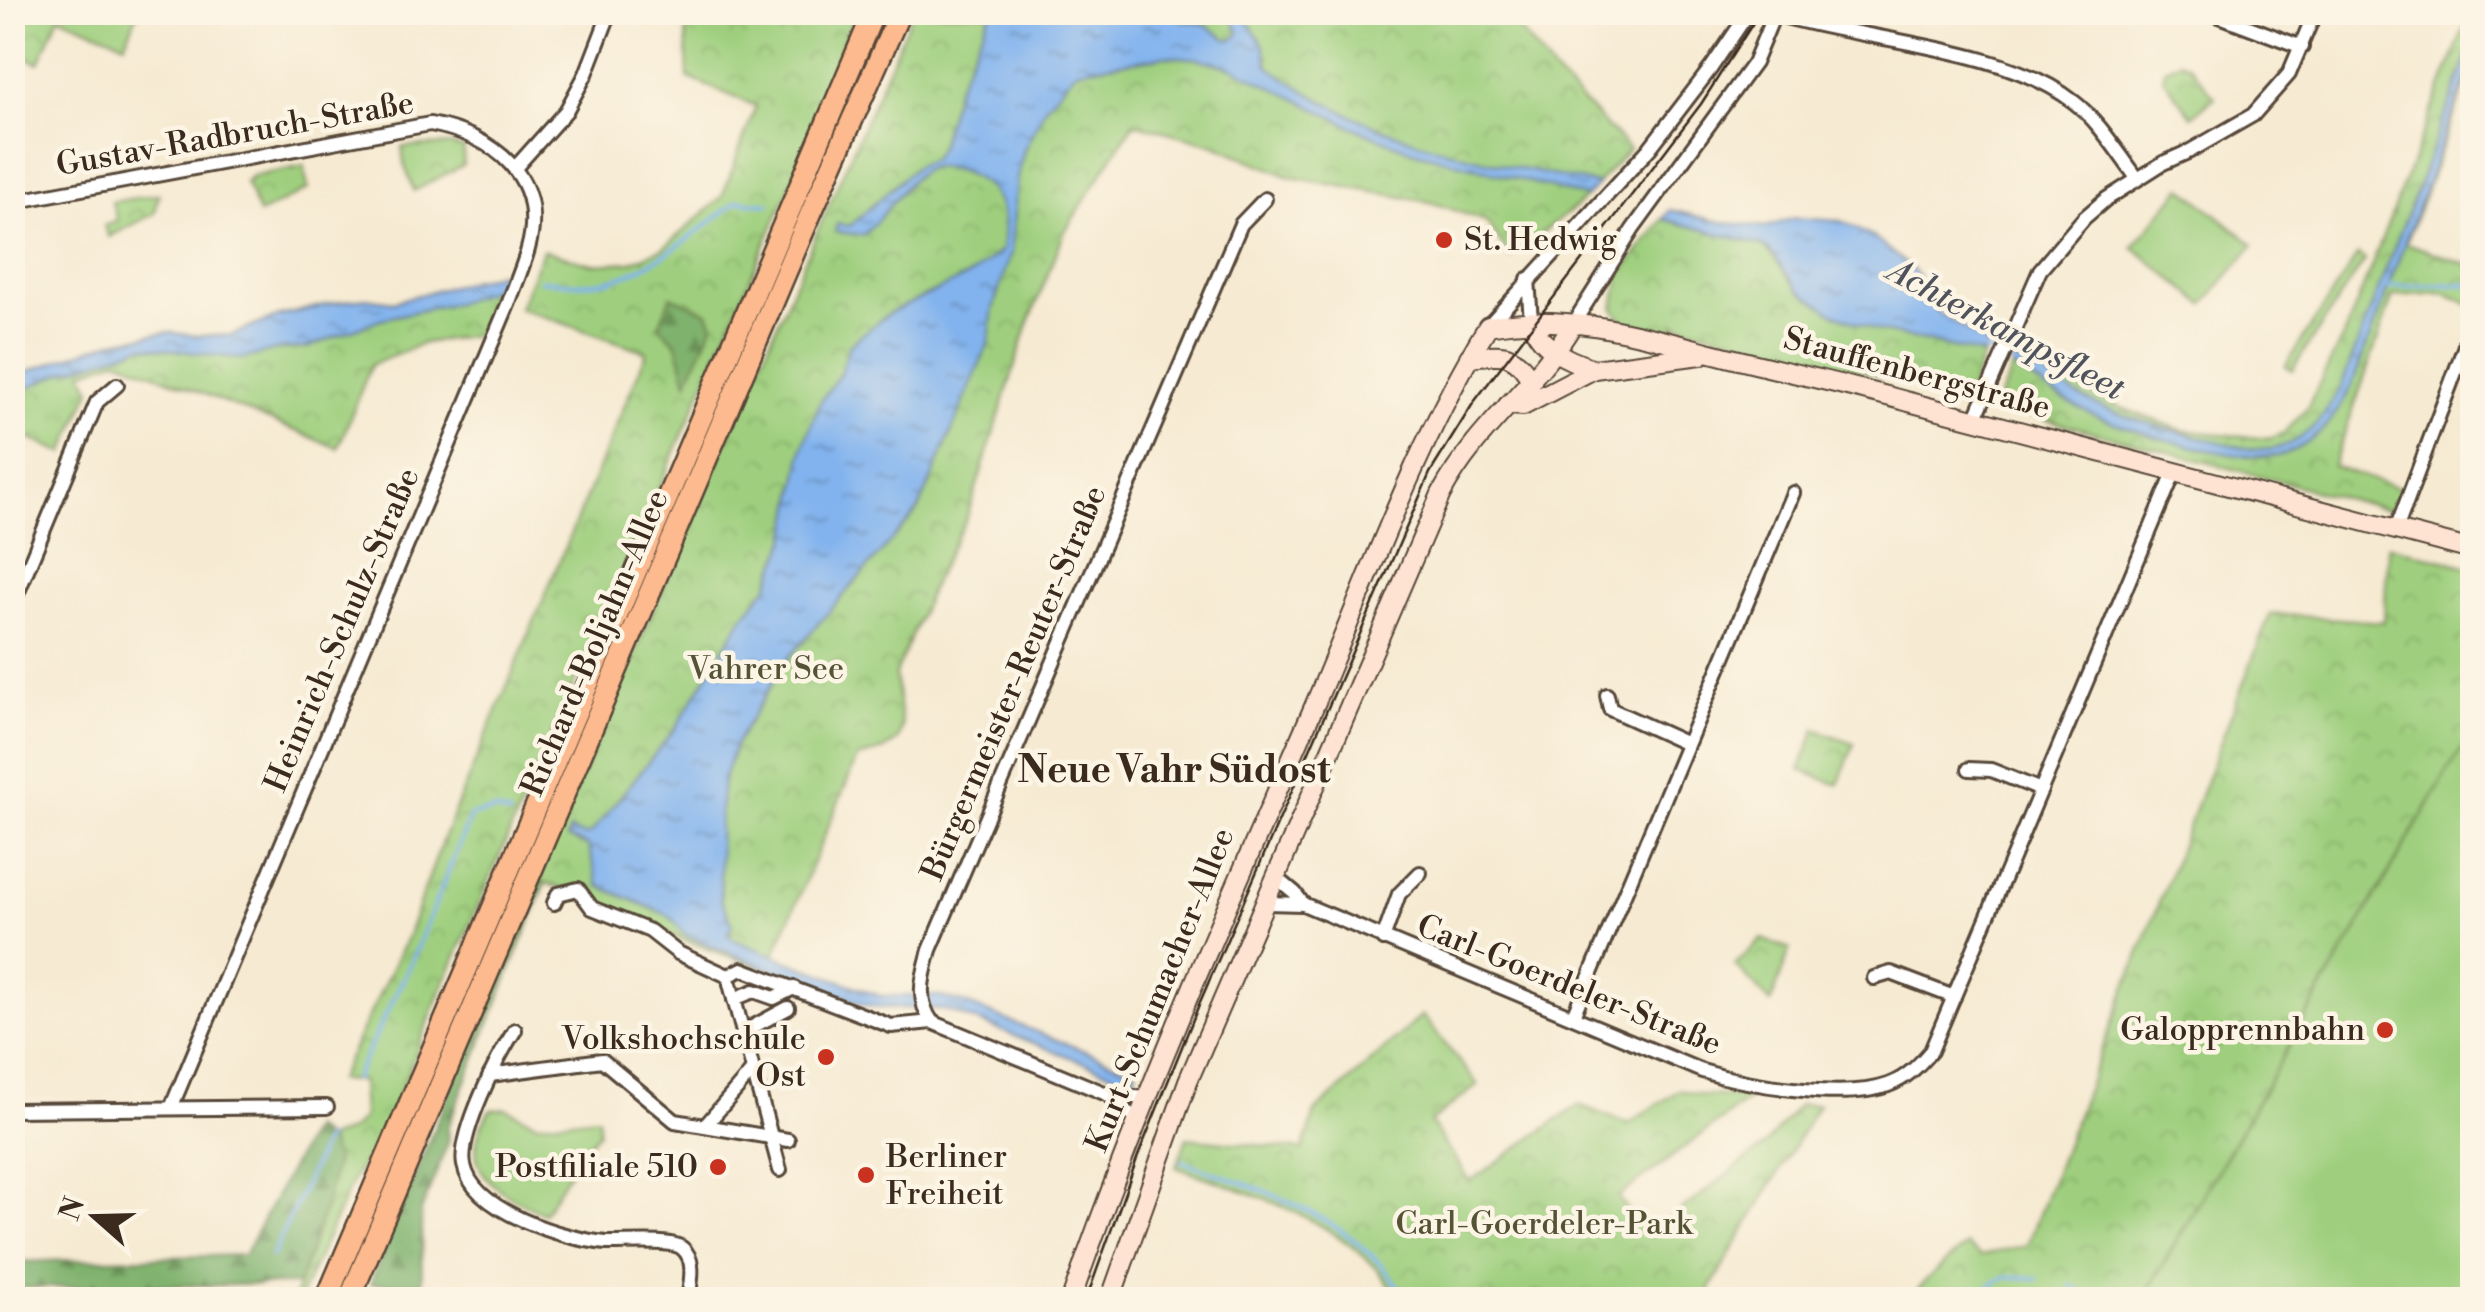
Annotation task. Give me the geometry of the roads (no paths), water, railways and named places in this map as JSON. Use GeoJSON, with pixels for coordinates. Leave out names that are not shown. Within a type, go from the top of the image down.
{"type":"FeatureCollection","features":[{"type":"Feature","properties":{"kind":"main road","name":"Richard-Boljahn-Allee"},"geometry":{"type":"LineString","coordinates":[[326,1300],[874,12]]}},
{"type":"Feature","properties":{"kind":"main road","name":"Richard-Boljahn-Allee"},"geometry":{"type":"LineString","coordinates":[[349,1300],[900,12]]}},
{"type":"Feature","properties":{"kind":"street"},"geometry":{"type":"LineString","coordinates":[[515,168],[566,111],[586,74],[610,12]]}},
{"type":"Feature","properties":{"kind":"street"},"geometry":{"type":"LineString","coordinates":[[1488,326],[1649,148],[1749,12]]}},
{"type":"Feature","properties":{"kind":"street"},"geometry":{"type":"LineString","coordinates":[[2209,12],[2302,47]]}},
{"type":"Feature","properties":{"kind":"street"},"geometry":{"type":"LineString","coordinates":[[1974,419],[2040,270],[2084,218],[2138,178],[2253,115],[2289,74],[2315,12]]}},
{"type":"Feature","properties":{"kind":"street"},"geometry":{"type":"LineString","coordinates":[[1572,324],[1633,229],[1754,64],[1775,13],[1814,26],[1962,55],[2026,76],[2076,103],[2138,178]]}},
{"type":"Feature","properties":{"kind":"street","name":"Gustav-Radbruch-Straße"},"geometry":{"type":"LineString","coordinates":[[12,202],[430,124],[476,136],[495,147],[515,168]]}},
{"type":"Feature","properties":{"kind":"street","name":"Heinrich-Schulz-Straße"},"geometry":{"type":"LineString","coordinates":[[171,1108],[529,247],[530,203],[515,168]]}},
{"type":"Feature","properties":{"kind":"street","name":"Bürgermeister-Reuter-Straße"},"geometry":{"type":"LineString","coordinates":[[928,1017],[920,995],[930,950],[1241,224],[1265,199]]}},
{"type":"Feature","properties":{"kind":"street"},"geometry":{"type":"LineString","coordinates":[[1528,279],[1530,321],[1536,336],[1556,352],[1594,369]]}},
{"type":"Feature","properties":{"kind":"street","name":"Stauffenbergstraße"},"geometry":{"type":"LineString","coordinates":[[1488,326],[1530,321],[1664,338],[1712,354],[1764,364],[2472,550]]}},
{"type":"Feature","properties":{"kind":"street","name":"Kurt-Schumacher-Allee"},"geometry":{"type":"LineString","coordinates":[[1110,1300],[1188,1081],[1441,494],[1476,438],[1532,382],[1572,324]]}},
{"type":"Feature","properties":{"kind":"street","name":"Kurt-Schumacher-Allee"},"geometry":{"type":"LineString","coordinates":[[1071,1300],[1146,1098],[1438,417],[1488,326]]}},
{"type":"Feature","properties":{"kind":"street"},"geometry":{"type":"LineString","coordinates":[[2396,530],[2472,327]]}},
{"type":"Feature","properties":{"kind":"street","name":"Stauffenbergstraße"},"geometry":{"type":"LineString","coordinates":[[1508,404],[1523,406],[1594,369],[1712,354]]}},
{"type":"Feature","properties":{"kind":"street"},"geometry":{"type":"LineString","coordinates":[[1469,357],[1510,356],[1532,382]]}},
{"type":"Feature","properties":{"kind":"street"},"geometry":{"type":"LineString","coordinates":[[12,606],[97,402],[116,385]]}},
{"type":"Feature","properties":{"kind":"street","name":"Carl-Goerdeler-Straße"},"geometry":{"type":"LineString","coordinates":[[1266,903],[1302,904],[1730,1080],[1870,1090],[1893,1083],[1914,1070],[1931,1051],[2175,471]]}},
{"type":"Feature","properties":{"kind":"street"},"geometry":{"type":"LineString","coordinates":[[1573,1016],[1793,493]]}},
{"type":"Feature","properties":{"kind":"street"},"geometry":{"type":"LineString","coordinates":[[1607,695],[1610,709],[1687,744]]}},
{"type":"Feature","properties":{"kind":"street"},"geometry":{"type":"LineString","coordinates":[[1969,769],[1991,770],[2041,790]]}},
{"type":"Feature","properties":{"kind":"street"},"geometry":{"type":"LineString","coordinates":[[1383,939],[1398,894],[1420,872]]}},
{"type":"Feature","properties":{"kind":"street","name":"Carl-Goerdeler-Straße"},"geometry":{"type":"LineString","coordinates":[[1278,878],[1296,893],[1302,904]]}},
{"type":"Feature","properties":{"kind":"street"},"geometry":{"type":"LineString","coordinates":[[554,903],[558,894],[578,889],[592,908],[650,932],[678,952],[728,976],[742,969],[891,1026],[928,1017],[1108,1095],[1146,1098]]}},
{"type":"Feature","properties":{"kind":"street"},"geometry":{"type":"LineString","coordinates":[[1874,978],[1892,973],[1954,997]]}},
{"type":"Feature","properties":{"kind":"street"},"geometry":{"type":"LineString","coordinates":[[730,984],[780,1170]]}},
{"type":"Feature","properties":{"kind":"street"},"geometry":{"type":"LineString","coordinates":[[734,998],[754,991],[774,998],[794,988]]}},
{"type":"Feature","properties":{"kind":"street"},"geometry":{"type":"LineString","coordinates":[[743,1032],[788,1008]]}},
{"type":"Feature","properties":{"kind":"street"},"geometry":{"type":"LineString","coordinates":[[515,1030],[499,1054],[472,1120],[463,1164],[473,1184],[496,1206],[573,1237],[682,1248],[692,1274],[688,1300]]}},
{"type":"Feature","properties":{"kind":"street"},"geometry":{"type":"LineString","coordinates":[[490,1075],[602,1060],[675,1122],[788,1140]]}},
{"type":"Feature","properties":{"kind":"street"},"geometry":{"type":"LineString","coordinates":[[705,1126],[753,1070]]}},
{"type":"Feature","properties":{"kind":"street"},"geometry":{"type":"LineString","coordinates":[[1108,1095],[1138,1118]]}},
{"type":"Feature","properties":{"kind":"street"},"geometry":{"type":"LineString","coordinates":[[12,1110],[327,1107]]}},
{"type":"Feature","properties":{"kind":"water","name":"Vahrer See"},"geometry":{"type":"Polygon","coordinates":[[[991,13],[1170,13],[1204,24],[1228,40],[1236,38],[1239,32],[1228,13],[1243,13],[1264,46],[1268,66],[1344,112],[1385,130],[1468,156],[1598,184],[1586,197],[1415,152],[1359,130],[1233,68],[1200,59],[1166,56],[1076,70],[1046,106],[1024,150],[1017,178],[1011,253],[993,308],[989,342],[919,509],[786,661],[736,743],[723,781],[719,826],[721,900],[733,924],[728,935],[739,942],[880,996],[937,996],[961,1002],[1136,1071],[1132,1081],[952,1012],[862,1004],[688,937],[668,915],[599,886],[588,846],[567,838],[570,830],[584,836],[591,833],[675,729],[742,619],[768,586],[787,539],[803,447],[820,402],[841,372],[849,345],[889,313],[972,274],[1002,250],[1001,210],[991,191],[972,176],[944,167],[920,173],[863,235],[835,232],[837,224],[850,226],[916,166],[932,159],[939,148],[957,86],[991,13]]]}},
{"type":"Feature","properties":{"kind":"water"},"geometry":{"type":"Polygon","coordinates":[[[2472,45],[2472,62],[2352,385],[2333,417],[2308,443],[2267,457],[2185,444],[2085,411],[2013,368],[2017,360],[2074,394],[2115,412],[2249,449],[2283,446],[2302,436],[2324,414],[2341,387],[2472,45]]]}},
{"type":"Feature","properties":{"kind":"water"},"geometry":{"type":"Polygon","coordinates":[[[1670,210],[1726,223],[1766,227],[1795,218],[1841,221],[1873,237],[1911,268],[1927,288],[1939,313],[1987,344],[1983,355],[1872,329],[1833,313],[1799,290],[1769,250],[1663,219],[1670,210]]]}},
{"type":"Feature","properties":{"kind":"water"},"geometry":{"type":"Polygon","coordinates":[[[504,272],[498,287],[460,302],[381,319],[307,348],[280,349],[242,359],[143,346],[61,373],[13,394],[13,377],[113,341],[168,332],[232,335],[277,317],[329,304],[364,298],[393,302],[504,272]]]}},
{"type":"Feature","properties":{"kind":"waterway","name":"Achterkampsfleet"},"geometry":{"type":"LineString","coordinates":[[540,280],[611,280],[662,256],[738,201],[769,204]]}},
{"type":"Feature","properties":{"kind":"waterway","name":"Achterkampsfleet"},"geometry":{"type":"LineString","coordinates":[[2383,287],[2472,284]]}},
{"type":"Feature","properties":{"kind":"waterway","name":"Achterkampsfleet"},"geometry":{"type":"LineString","coordinates":[[1982,349],[2018,367]]}},
{"type":"Feature","properties":{"kind":"waterway"},"geometry":{"type":"LineString","coordinates":[[354,1080],[412,961],[471,815],[496,811],[510,815]]}},
{"type":"Feature","properties":{"kind":"waterway"},"geometry":{"type":"LineString","coordinates":[[272,1257],[326,1138]]}},
{"type":"Feature","properties":{"kind":"waterway"},"geometry":{"type":"LineString","coordinates":[[1182,1161],[1277,1197],[1337,1228],[1387,1271],[1406,1300]]}},
{"type":"Feature","properties":{"kind":"waterway"},"geometry":{"type":"LineString","coordinates":[[1977,1300],[2003,1279],[2037,1279]]}},
{"type":"Feature","properties":{"kind":"waterway"},"geometry":{"type":"LineString","coordinates":[[2071,1286],[2097,1300]]}},
{"type":"Feature","properties":{"kind":"tram line"},"geometry":{"type":"LineString","coordinates":[[1086,1300],[1200,1002],[1430,473],[1474,402],[1701,104],[1760,12]]}},
{"type":"Feature","properties":{"kind":"place","name":"St. Hedwig"},"geometry":{"type":"Point","coordinates":[1444,240]}},
{"type":"Feature","properties":{"kind":"place","name":"Galopprennbahn"},"geometry":{"type":"Point","coordinates":[2385,1030]}},
{"type":"Feature","properties":{"kind":"place","name":"Volkshochschule Ost"},"geometry":{"type":"Point","coordinates":[826,1057]}},
{"type":"Feature","properties":{"kind":"place","name":"Postfiliale 510"},"geometry":{"type":"Point","coordinates":[718,1167]}},
{"type":"Feature","properties":{"kind":"place","name":"Berliner Freiheit"},"geometry":{"type":"Point","coordinates":[866,1175]}},
{"type":"Feature","properties":{"kind":"district","name":"Neue Vahr Südost"},"geometry":{"type":"Point","coordinates":[1174,770]}},
{"type":"Feature","properties":{"kind":"park label","name":"Carl-Goerdeler-Park"},"geometry":{"type":"Point","coordinates":[1544,1224]}}]}
